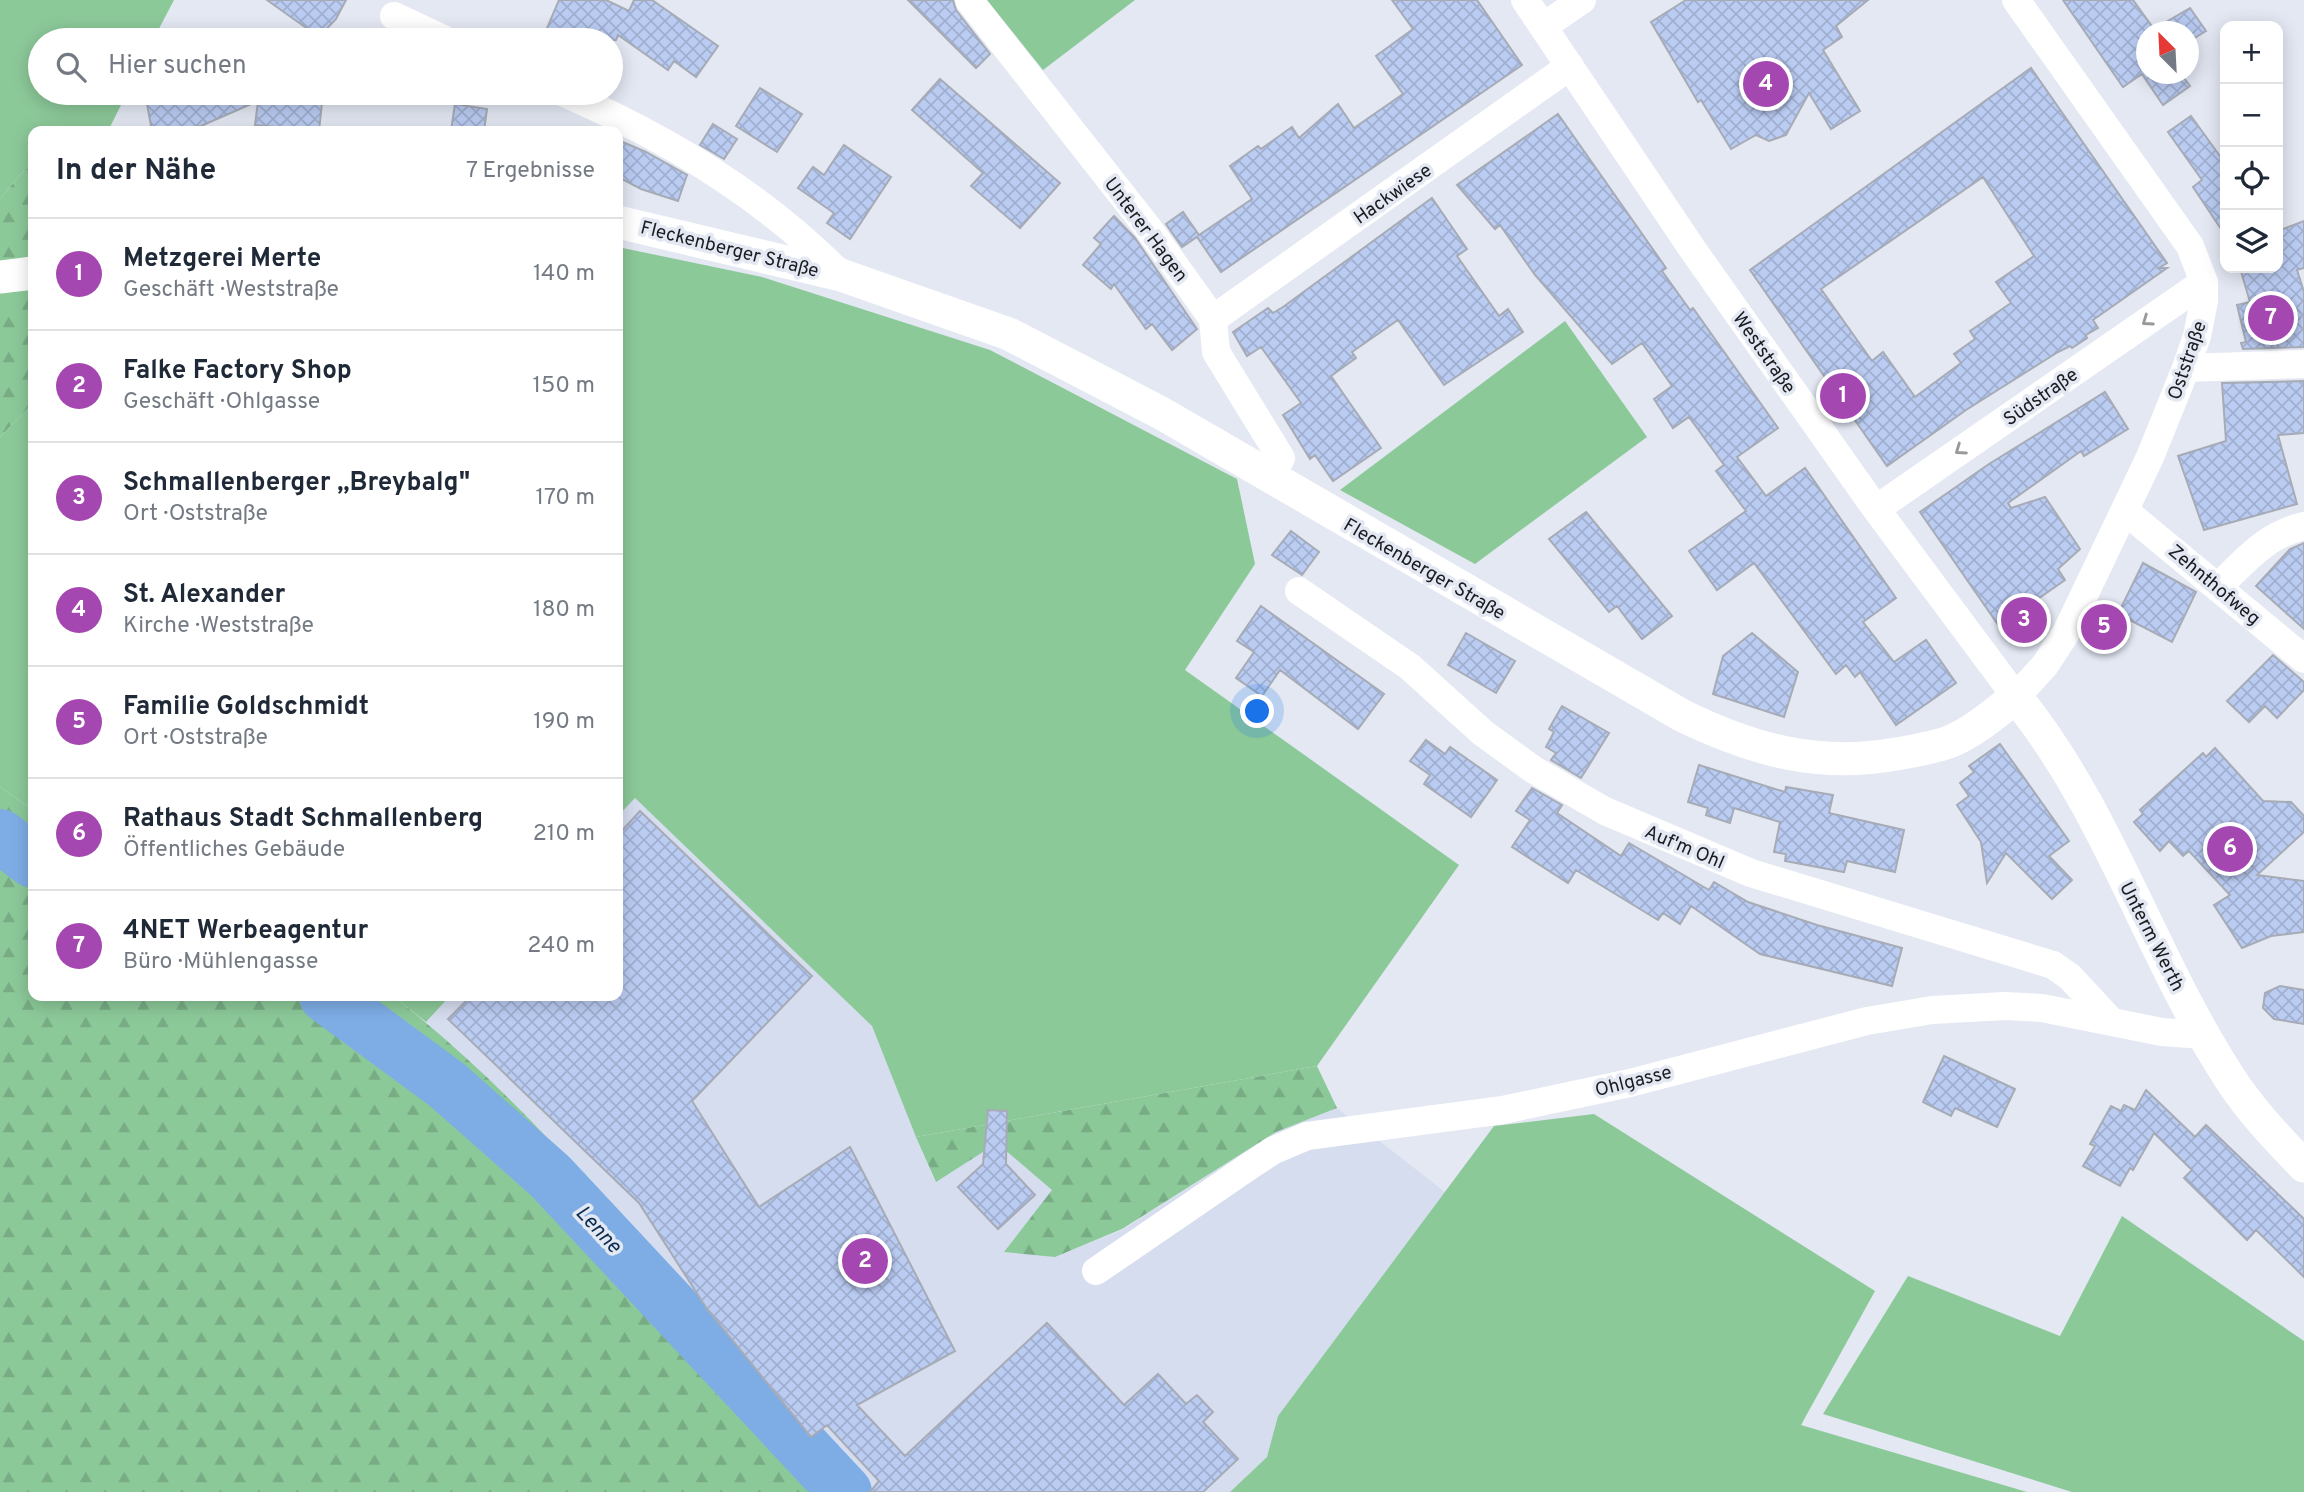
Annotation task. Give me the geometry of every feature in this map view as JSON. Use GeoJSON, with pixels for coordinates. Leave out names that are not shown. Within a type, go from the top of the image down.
{"type":"FeatureCollection","features":[{"type":"Feature","properties":{"kind":"street","name":"Unterer Hagen"},"geometry":{"type":"LineString","coordinates":[[969,0],[1148,228],[1213,319],[1216,352],[1281,457],[1270,477]]}},
{"type":"Feature","properties":{"kind":"street","name":"Weststraße"},"geometry":{"type":"LineString","coordinates":[[1525,0],[1683,235],[1876,509],[2016,697]]}},
{"type":"Feature","properties":{"kind":"street"},"geometry":{"type":"LineString","coordinates":[[1544,26],[1582,0]]}},
{"type":"Feature","properties":{"kind":"street","name":"Oststraße"},"geometry":{"type":"LineString","coordinates":[[2016,0],[2176,224],[2190,246],[2204,282],[2201,319],[2186,368],[2150,457],[2066,633],[2045,665],[2016,697]]}},
{"type":"Feature","properties":{"kind":"street"},"geometry":{"type":"LineString","coordinates":[[394,16],[420,28]]}},
{"type":"Feature","properties":{"kind":"street","name":"Hackwiese"},"geometry":{"type":"LineString","coordinates":[[1213,319],[1570,66]]}},
{"type":"Feature","properties":{"kind":"street","name":"Fleckenberger Straße"},"geometry":{"type":"LineString","coordinates":[[590,105],[691,158],[791,228],[841,275]]}},
{"type":"Feature","properties":{"kind":"street","name":"Fleckenberger Straße"},"geometry":{"type":"LineString","coordinates":[[623,223],[841,275],[1009,334],[1161,412],[1672,709],[1745,744],[1811,759],[1864,759],[1893,755],[1949,742],[1969,732],[2016,697]]}},
{"type":"Feature","properties":{"kind":"street"},"geometry":{"type":"LineString","coordinates":[[0,277],[28,274]]}},
{"type":"Feature","properties":{"kind":"street","name":"Südstraße"},"geometry":{"type":"LineString","coordinates":[[1876,509],[2204,282]]}},
{"type":"Feature","properties":{"kind":"street"},"geometry":{"type":"LineString","coordinates":[[2186,368],[2304,364]]}},
{"type":"Feature","properties":{"kind":"street","name":"Zehnthofweg"},"geometry":{"type":"LineString","coordinates":[[2125,511],[2304,659]]}},
{"type":"Feature","properties":{"kind":"street"},"geometry":{"type":"LineString","coordinates":[[2219,586],[2272,538],[2304,526]]}},
{"type":"Feature","properties":{"kind":"street","name":"Auf'm Ohl"},"geometry":{"type":"LineString","coordinates":[[1299,591],[1410,667],[1483,733],[1575,796],[1751,873],[2053,965],[2070,977],[2109,1019]]}},
{"type":"Feature","properties":{"kind":"street","name":"Unterm Werth"},"geometry":{"type":"LineString","coordinates":[[2016,697],[2062,761],[2204,1035],[2242,1096],[2304,1166]]}},
{"type":"Feature","properties":{"kind":"street","name":"Ohlgasse"},"geometry":{"type":"LineString","coordinates":[[1097,1272],[1274,1150],[1307,1136],[1413,1124],[1528,1105],[1630,1083],[1748,1050],[1905,1014],[2005,1006],[2064,1010],[2162,1032],[2204,1035]]}},
{"type":"Feature","properties":{"kind":"shaded area"},"geometry":{"type":"Polygon","coordinates":[[[635,798],[872,1026],[935,1181],[997,1142],[1053,1190],[1005,1251],[1055,1257],[1122,1230],[1276,1132],[1337,1108],[1445,1192],[1278,1416],[1267,1457],[1230,1492],[858,1492],[811,1442],[573,1163],[426,1022],[445,1001],[623,1001],[623,811],[635,798]]]}},
{"type":"Feature","properties":{"kind":"green space"},"geometry":{"type":"Polygon","coordinates":[[[0,0],[174,0],[159,28],[28,28],[28,105],[121,105],[110,126],[28,126],[28,168],[0,199],[0,0]]]}},
{"type":"Feature","properties":{"kind":"green space"},"geometry":{"type":"Polygon","coordinates":[[[987,0],[1135,0],[1043,70],[987,0]]]}},
{"type":"Feature","properties":{"kind":"green space"},"geometry":{"type":"Polygon","coordinates":[[[28,168],[28,408],[0,437],[0,199],[28,168]]]}},
{"type":"Feature","properties":{"kind":"green space"},"geometry":{"type":"Polygon","coordinates":[[[623,248],[762,277],[990,350],[1237,479],[1255,564],[1185,670],[1459,865],[1317,1066],[916,1137],[872,1026],[635,798],[623,811],[623,248]]]}},
{"type":"Feature","properties":{"kind":"green space"},"geometry":{"type":"Polygon","coordinates":[[[1565,321],[1647,437],[1475,564],[1340,490],[1565,321]]]}},
{"type":"Feature","properties":{"kind":"green space"},"geometry":{"type":"Polygon","coordinates":[[[28,408],[28,807],[0,787],[0,437],[28,408]]]}},
{"type":"Feature","properties":{"kind":"green space"},"geometry":{"type":"Polygon","coordinates":[[[0,787],[28,807],[28,1001],[399,1001],[520,1109],[578,1171],[858,1492],[0,1492],[0,787]]]}},
{"type":"Feature","properties":{"kind":"green space"},"geometry":{"type":"Polygon","coordinates":[[[399,1001],[445,1001],[426,1022],[399,1001]]]}},
{"type":"Feature","properties":{"kind":"green space"},"geometry":{"type":"Polygon","coordinates":[[[1317,1066],[1337,1108],[1276,1132],[1122,1229],[1055,1257],[1004,1252],[1052,1190],[997,1143],[936,1182],[916,1137],[1317,1066]]]}},
{"type":"Feature","properties":{"kind":"green space"},"geometry":{"type":"Polygon","coordinates":[[[1594,1114],[1875,1291],[1801,1425],[2027,1492],[1230,1492],[1267,1457],[1278,1416],[1494,1126],[1594,1114]]]}},
{"type":"Feature","properties":{"kind":"green space"},"geometry":{"type":"Polygon","coordinates":[[[2122,1216],[2304,1341],[2304,1492],[2072,1492],[1823,1414],[1908,1276],[2060,1336],[2122,1216]]]}},
{"type":"Feature","properties":{"kind":"building"},"geometry":{"type":"Polygon","coordinates":[[[267,0],[346,0],[336,19],[328,28],[306,28],[267,0]]]}},
{"type":"Feature","properties":{"kind":"building"},"geometry":{"type":"Polygon","coordinates":[[[559,0],[606,0],[629,11],[634,0],[652,0],[718,46],[696,77],[674,61],[668,70],[623,38],[623,28],[547,28],[559,0]]]}},
{"type":"Feature","properties":{"kind":"building"},"geometry":{"type":"Polygon","coordinates":[[[908,0],[953,0],[956,10],[990,54],[976,68],[908,0]]]}},
{"type":"Feature","properties":{"kind":"building"},"geometry":{"type":"Polygon","coordinates":[[[1392,0],[1477,0],[1522,65],[1221,272],[1197,237],[1182,247],[1166,224],[1183,212],[1199,235],[1252,199],[1230,166],[1258,146],[1261,149],[1292,127],[1299,138],[1338,104],[1354,128],[1403,94],[1376,56],[1413,29],[1392,0]]]}},
{"type":"Feature","properties":{"kind":"building"},"geometry":{"type":"Polygon","coordinates":[[[1686,0],[1868,0],[1836,26],[1842,37],[1823,50],[1860,111],[1831,129],[1809,93],[1786,135],[1769,141],[1756,135],[1731,149],[1701,100],[1698,102],[1651,22],[1686,0]]]}},
{"type":"Feature","properties":{"kind":"building"},"geometry":{"type":"Polygon","coordinates":[[[2063,0],[2133,0],[2148,21],[2136,21],[2136,78],[2123,87],[2063,0]]]}},
{"type":"Feature","properties":{"kind":"building"},"geometry":{"type":"Polygon","coordinates":[[[2190,8],[2206,31],[2199,35],[2199,21],[2168,21],[2190,8]]]}},
{"type":"Feature","properties":{"kind":"building"},"geometry":{"type":"Polygon","coordinates":[[[2031,68],[2167,263],[2159,268],[2167,268],[2093,320],[2098,328],[2086,335],[2087,338],[2072,348],[2070,346],[2058,352],[1966,410],[1887,466],[1750,270],[2031,68]],[[1983,177],[1821,289],[1872,361],[1883,352],[1915,397],[1961,363],[1954,354],[1975,339],[1970,331],[2011,303],[1996,282],[2034,256],[1983,177]]]}},
{"type":"Feature","properties":{"kind":"building"},"geometry":{"type":"Polygon","coordinates":[[[940,79],[1060,183],[1020,228],[971,186],[983,173],[912,110],[940,79]]]}},
{"type":"Feature","properties":{"kind":"building"},"geometry":{"type":"Polygon","coordinates":[[[2149,84],[2188,84],[2190,86],[2163,105],[2149,84]]]}},
{"type":"Feature","properties":{"kind":"building"},"geometry":{"type":"Polygon","coordinates":[[[760,88],[802,114],[777,152],[736,126],[760,88]]]}},
{"type":"Feature","properties":{"kind":"building"},"geometry":{"type":"Polygon","coordinates":[[[147,105],[249,105],[201,126],[151,126],[147,105]]]}},
{"type":"Feature","properties":{"kind":"building"},"geometry":{"type":"Polygon","coordinates":[[[258,105],[322,105],[320,126],[255,125],[258,105]]]}},
{"type":"Feature","properties":{"kind":"building"},"geometry":{"type":"Polygon","coordinates":[[[455,105],[487,109],[485,126],[452,126],[455,105]]]}},
{"type":"Feature","properties":{"kind":"building"},"geometry":{"type":"Polygon","coordinates":[[[1558,114],[1666,268],[1662,271],[1690,310],[1693,308],[1778,428],[1737,457],[1766,496],[1805,468],[1896,598],[1863,622],[1894,662],[1926,640],[1956,683],[1896,725],[1860,672],[1855,677],[1846,665],[1836,674],[1754,563],[1717,590],[1689,551],[1746,511],[1716,471],[1724,465],[1689,417],[1673,428],[1654,399],[1672,386],[1642,343],[1612,364],[1535,275],[1500,225],[1495,229],[1457,185],[1558,114]]]}},
{"type":"Feature","properties":{"kind":"building"},"geometry":{"type":"Polygon","coordinates":[[[2191,116],[2220,156],[2220,228],[2193,187],[2202,180],[2168,132],[2191,116]]]}},
{"type":"Feature","properties":{"kind":"building"},"geometry":{"type":"Polygon","coordinates":[[[713,124],[737,139],[724,159],[700,145],[713,124]]]}},
{"type":"Feature","properties":{"kind":"building"},"geometry":{"type":"Polygon","coordinates":[[[623,142],[687,175],[678,201],[641,189],[623,180],[623,142]]]}},
{"type":"Feature","properties":{"kind":"building"},"geometry":{"type":"Polygon","coordinates":[[[844,145],[891,177],[850,239],[827,223],[834,213],[798,188],[813,167],[824,175],[844,145]]]}},
{"type":"Feature","properties":{"kind":"building"},"geometry":{"type":"Polygon","coordinates":[[[1432,198],[1467,249],[1457,256],[1499,316],[1508,309],[1523,332],[1444,385],[1398,320],[1352,352],[1356,358],[1331,376],[1381,448],[1333,481],[1315,455],[1310,459],[1283,415],[1301,403],[1261,347],[1247,356],[1233,332],[1268,308],[1273,313],[1283,307],[1432,198]]]}},
{"type":"Feature","properties":{"kind":"building"},"geometry":{"type":"Polygon","coordinates":[[[1114,216],[1135,238],[1197,329],[1172,350],[1152,324],[1146,329],[1114,284],[1111,289],[1083,265],[1101,244],[1094,238],[1114,216]]]}},
{"type":"Feature","properties":{"kind":"building"},"geometry":{"type":"Polygon","coordinates":[[[2304,221],[2304,268],[2297,270],[2304,292],[2304,347],[2243,349],[2241,343],[2246,342],[2237,305],[2250,302],[2241,273],[2283,273],[2283,229],[2304,221]]]}},
{"type":"Feature","properties":{"kind":"building"},"geometry":{"type":"Polygon","coordinates":[[[2304,381],[2304,433],[2278,435],[2297,504],[2204,530],[2178,456],[2226,441],[2222,383],[2304,381]]]}},
{"type":"Feature","properties":{"kind":"building"},"geometry":{"type":"Polygon","coordinates":[[[2105,392],[2128,429],[2084,456],[2081,451],[2008,503],[2011,508],[2045,497],[2080,549],[2058,569],[2065,580],[1999,626],[1920,512],[1989,464],[2105,392]]]}},
{"type":"Feature","properties":{"kind":"building"},"geometry":{"type":"Polygon","coordinates":[[[1586,512],[1672,616],[1642,639],[1617,606],[1609,612],[1549,539],[1586,512]]]}},
{"type":"Feature","properties":{"kind":"building"},"geometry":{"type":"Polygon","coordinates":[[[1291,531],[1319,552],[1302,575],[1272,555],[1291,531]]]}},
{"type":"Feature","properties":{"kind":"building"},"geometry":{"type":"Polygon","coordinates":[[[2304,543],[2304,629],[2256,586],[2290,549],[2304,543]]]}},
{"type":"Feature","properties":{"kind":"building"},"geometry":{"type":"Polygon","coordinates":[[[2143,563],[2196,592],[2172,642],[2118,614],[2143,563]]]}},
{"type":"Feature","properties":{"kind":"building"},"geometry":{"type":"Polygon","coordinates":[[[1261,606],[1384,694],[1358,729],[1280,670],[1262,696],[1236,678],[1254,652],[1237,641],[1261,606]]]}},
{"type":"Feature","properties":{"kind":"building"},"geometry":{"type":"Polygon","coordinates":[[[1466,633],[1515,661],[1496,693],[1448,665],[1466,633]]]}},
{"type":"Feature","properties":{"kind":"building"},"geometry":{"type":"Polygon","coordinates":[[[1752,633],[1798,672],[1784,717],[1713,694],[1723,656],[1752,633]]]}},
{"type":"Feature","properties":{"kind":"building"},"geometry":{"type":"Polygon","coordinates":[[[2273,655],[2304,682],[2304,690],[2277,718],[2265,706],[2249,722],[2227,701],[2273,655]]]}},
{"type":"Feature","properties":{"kind":"building"},"geometry":{"type":"Polygon","coordinates":[[[1562,706],[1609,733],[1581,778],[1551,760],[1556,753],[1546,747],[1554,732],[1549,729],[1562,706]]]}},
{"type":"Feature","properties":{"kind":"building"},"geometry":{"type":"Polygon","coordinates":[[[1426,740],[1445,754],[1450,747],[1497,780],[1471,817],[1424,784],[1430,775],[1410,761],[1426,740]]]}},
{"type":"Feature","properties":{"kind":"building"},"geometry":{"type":"Polygon","coordinates":[[[2000,744],[2069,841],[2049,856],[2072,880],[2052,899],[2006,853],[1987,883],[1981,842],[1957,805],[1969,796],[1960,783],[1974,772],[1969,766],[2000,744]]]}},
{"type":"Feature","properties":{"kind":"building"},"geometry":{"type":"Polygon","coordinates":[[[2215,748],[2263,801],[2291,802],[2304,816],[2304,832],[2257,875],[2304,881],[2304,932],[2271,936],[2242,948],[2214,905],[2230,895],[2189,851],[2183,856],[2169,841],[2160,851],[2134,822],[2143,814],[2140,810],[2203,753],[2206,757],[2215,748]]]}},
{"type":"Feature","properties":{"kind":"building"},"geometry":{"type":"Polygon","coordinates":[[[1699,765],[1785,792],[1786,787],[1833,795],[1829,813],[1904,830],[1895,872],[1847,861],[1844,872],[1785,861],[1786,854],[1774,852],[1780,822],[1734,808],[1730,823],[1706,815],[1708,808],[1688,802],[1699,765]]]}},
{"type":"Feature","properties":{"kind":"building"},"geometry":{"type":"Polygon","coordinates":[[[1532,788],[1562,805],[1557,813],[1621,856],[1629,843],[1709,890],[1714,882],[1748,902],[1817,925],[1902,948],[1892,986],[1760,954],[1691,906],[1680,924],[1663,913],[1658,920],[1576,870],[1568,883],[1512,847],[1530,820],[1516,811],[1532,788]]]}},
{"type":"Feature","properties":{"kind":"building"},"geometry":{"type":"Polygon","coordinates":[[[640,811],[812,976],[692,1101],[759,1207],[850,1147],[955,1351],[857,1405],[905,1456],[1047,1323],[1124,1405],[1158,1374],[1186,1404],[1197,1395],[1213,1412],[1203,1422],[1238,1459],[1203,1492],[870,1492],[879,1481],[827,1425],[811,1437],[707,1309],[639,1203],[448,1019],[466,1001],[623,1001],[623,830],[640,811]]]}},
{"type":"Feature","properties":{"kind":"building"},"geometry":{"type":"Polygon","coordinates":[[[2280,986],[2304,990],[2304,1024],[2274,1019],[2263,1008],[2265,993],[2280,986]]]}},
{"type":"Feature","properties":{"kind":"building"},"geometry":{"type":"Polygon","coordinates":[[[1944,1056],[2015,1089],[1997,1127],[1955,1108],[1951,1116],[1923,1102],[1944,1056]]]}},
{"type":"Feature","properties":{"kind":"building"},"geometry":{"type":"Polygon","coordinates":[[[2146,1090],[2195,1137],[2206,1125],[2304,1219],[2304,1277],[2256,1230],[2247,1240],[2184,1178],[2192,1170],[2154,1133],[2133,1170],[2130,1168],[2120,1186],[2083,1166],[2095,1146],[2090,1144],[2111,1106],[2121,1111],[2124,1105],[2135,1110],[2146,1090]]]}},
{"type":"Feature","properties":{"kind":"building"},"geometry":{"type":"Polygon","coordinates":[[[988,1110],[1007,1111],[1006,1164],[1035,1195],[998,1229],[958,1187],[983,1164],[988,1110]]]}},
{"type":"Feature","properties":{"kind":"waterway","name":"Lenne"},"geometry":{"type":"LineString","coordinates":[[0,836],[28,857]]}},
{"type":"Feature","properties":{"kind":"waterway","name":"Lenne"},"geometry":{"type":"LineString","coordinates":[[333,1001],[447,1085],[550,1176],[845,1492]]}},
{"type":"Feature","properties":{"kind":"place","name":"St. Alexander"},"geometry":{"type":"Point","coordinates":[1766,84]}},
{"type":"Feature","properties":{"kind":"place","name":"4NET Werbeagentur"},"geometry":{"type":"Point","coordinates":[2271,318]}},
{"type":"Feature","properties":{"kind":"place","name":"Metzgerei Merte"},"geometry":{"type":"Point","coordinates":[1843,396]}},
{"type":"Feature","properties":{"kind":"place","name":"Schmallenberger „Breybalg\""},"geometry":{"type":"Point","coordinates":[2024,620]}},
{"type":"Feature","properties":{"kind":"place","name":"Familie Goldschmidt"},"geometry":{"type":"Point","coordinates":[2104,627]}},
{"type":"Feature","properties":{"kind":"place","name":"Rathaus Stadt Schmallenberg"},"geometry":{"type":"Point","coordinates":[2230,849]}},
{"type":"Feature","properties":{"kind":"place","name":"Falke Factory Shop"},"geometry":{"type":"Point","coordinates":[865,1261]}}]}
